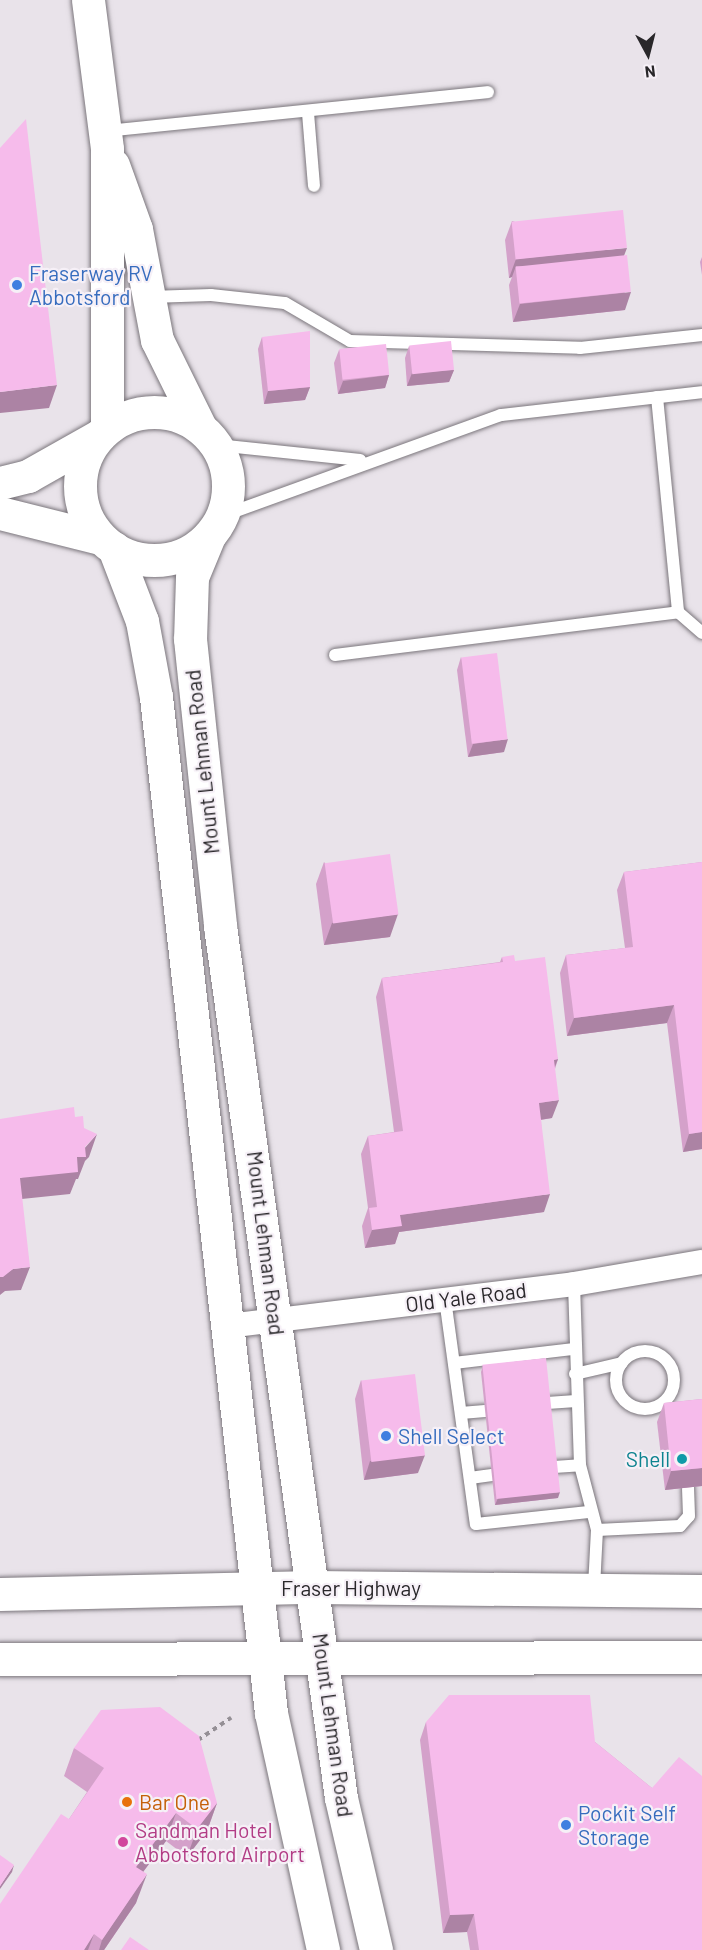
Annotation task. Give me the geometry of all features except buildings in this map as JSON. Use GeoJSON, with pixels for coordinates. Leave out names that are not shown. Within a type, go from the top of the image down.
{"type":"FeatureCollection","features":[{"type":"Feature","properties":{"kind":"main road"},"geometry":{"type":"LineString","coordinates":[[87,0],[106,140],[103,432],[80,470],[79,495],[107,543]]}},
{"type":"Feature","properties":{"kind":"main road"},"geometry":{"type":"LineString","coordinates":[[0,513],[107,543],[143,560],[167,559],[216,526],[227,469],[162,351],[136,229],[106,140]]}},
{"type":"Feature","properties":{"kind":"main road"},"geometry":{"type":"LineString","coordinates":[[0,483],[28,476],[128,415],[153,411],[208,436]]}},
{"type":"Feature","properties":{"kind":"main road","name":"Mount Lehman Road"},"geometry":{"type":"LineString","coordinates":[[216,526],[192,577],[190,649],[220,926],[325,1658],[342,1798],[376,1950]]}},
{"type":"Feature","properties":{"kind":"main road","name":"Mount Lehman Road"},"geometry":{"type":"LineString","coordinates":[[107,543],[142,621],[156,697],[265,1658],[284,1780],[322,1950]]}},
{"type":"Feature","properties":{"kind":"main road","name":"Fraser Highway"},"geometry":{"type":"LineString","coordinates":[[0,1594],[314,1587],[702,1591]]}},
{"type":"Feature","properties":{"kind":"main road"},"geometry":{"type":"LineString","coordinates":[[0,1659],[702,1658]]}},
{"type":"Feature","properties":{"kind":"street","name":"Old Yale Road"},"geometry":{"type":"LineString","coordinates":[[228,1326],[574,1284],[702,1262]]}},
{"type":"Feature","properties":{"kind":"lane"},"geometry":{"type":"LineString","coordinates":[[106,140],[488,92]]}},
{"type":"Feature","properties":{"kind":"lane"},"geometry":{"type":"LineString","coordinates":[[308,113],[314,186]]}},
{"type":"Feature","properties":{"kind":"lane"},"geometry":{"type":"LineString","coordinates":[[149,297],[211,295],[285,303],[350,341],[580,348],[702,335]]}},
{"type":"Feature","properties":{"kind":"lane"},"geometry":{"type":"LineString","coordinates":[[216,526],[368,460],[501,415],[702,392]]}},
{"type":"Feature","properties":{"kind":"lane"},"geometry":{"type":"LineString","coordinates":[[657,398],[678,612],[702,633]]}},
{"type":"Feature","properties":{"kind":"lane"},"geometry":{"type":"LineString","coordinates":[[208,436],[286,456],[368,460]]}},
{"type":"Feature","properties":{"kind":"lane"},"geometry":{"type":"LineString","coordinates":[[335,655],[678,612]]}},
{"type":"Feature","properties":{"kind":"lane"},"geometry":{"type":"LineString","coordinates":[[574,1284],[574,1349],[580,1465],[588,1512],[597,1530],[594,1589]]}},
{"type":"Feature","properties":{"kind":"lane"},"geometry":{"type":"LineString","coordinates":[[444,1299],[476,1524],[588,1512]]}},
{"type":"Feature","properties":{"kind":"lane"},"geometry":{"type":"LineString","coordinates":[[454,1363],[574,1349]]}},
{"type":"Feature","properties":{"kind":"lane"},"geometry":{"type":"LineString","coordinates":[[575,1374],[622,1363],[637,1353],[656,1353],[671,1366],[670,1395],[673,1411]]}},
{"type":"Feature","properties":{"kind":"lane"},"geometry":{"type":"LineString","coordinates":[[622,1363],[618,1389],[629,1404],[656,1407],[670,1395]]}},
{"type":"Feature","properties":{"kind":"lane"},"geometry":{"type":"LineString","coordinates":[[547,1403],[576,1401]]}},
{"type":"Feature","properties":{"kind":"lane"},"geometry":{"type":"LineString","coordinates":[[461,1413],[485,1411]]}},
{"type":"Feature","properties":{"kind":"lane"},"geometry":{"type":"LineString","coordinates":[[554,1467],[580,1465]]}},
{"type":"Feature","properties":{"kind":"lane"},"geometry":{"type":"LineString","coordinates":[[470,1478],[492,1475]]}},
{"type":"Feature","properties":{"kind":"lane"},"geometry":{"type":"LineString","coordinates":[[597,1530],[680,1526],[689,1516],[688,1487]]}},
{"type":"Feature","properties":{"kind":"path"},"geometry":{"type":"LineString","coordinates":[[192,1743],[231,1718]]}},
{"type":"Feature","properties":{"kind":"place","name":"Fraserway RV Abbotsford"},"geometry":{"type":"Point","coordinates":[17,285]}},
{"type":"Feature","properties":{"kind":"place","name":"Shell Select"},"geometry":{"type":"Point","coordinates":[386,1436]}},
{"type":"Feature","properties":{"kind":"place","name":"Shell"},"geometry":{"type":"Point","coordinates":[682,1459]}},
{"type":"Feature","properties":{"kind":"place","name":"Bar One"},"geometry":{"type":"Point","coordinates":[127,1802]}},
{"type":"Feature","properties":{"kind":"place","name":"Pockit Self Storage"},"geometry":{"type":"Point","coordinates":[566,1825]}},
{"type":"Feature","properties":{"kind":"place","name":"Sandman Hotel Abbotsford Airport"},"geometry":{"type":"Point","coordinates":[123,1842]}}]}
